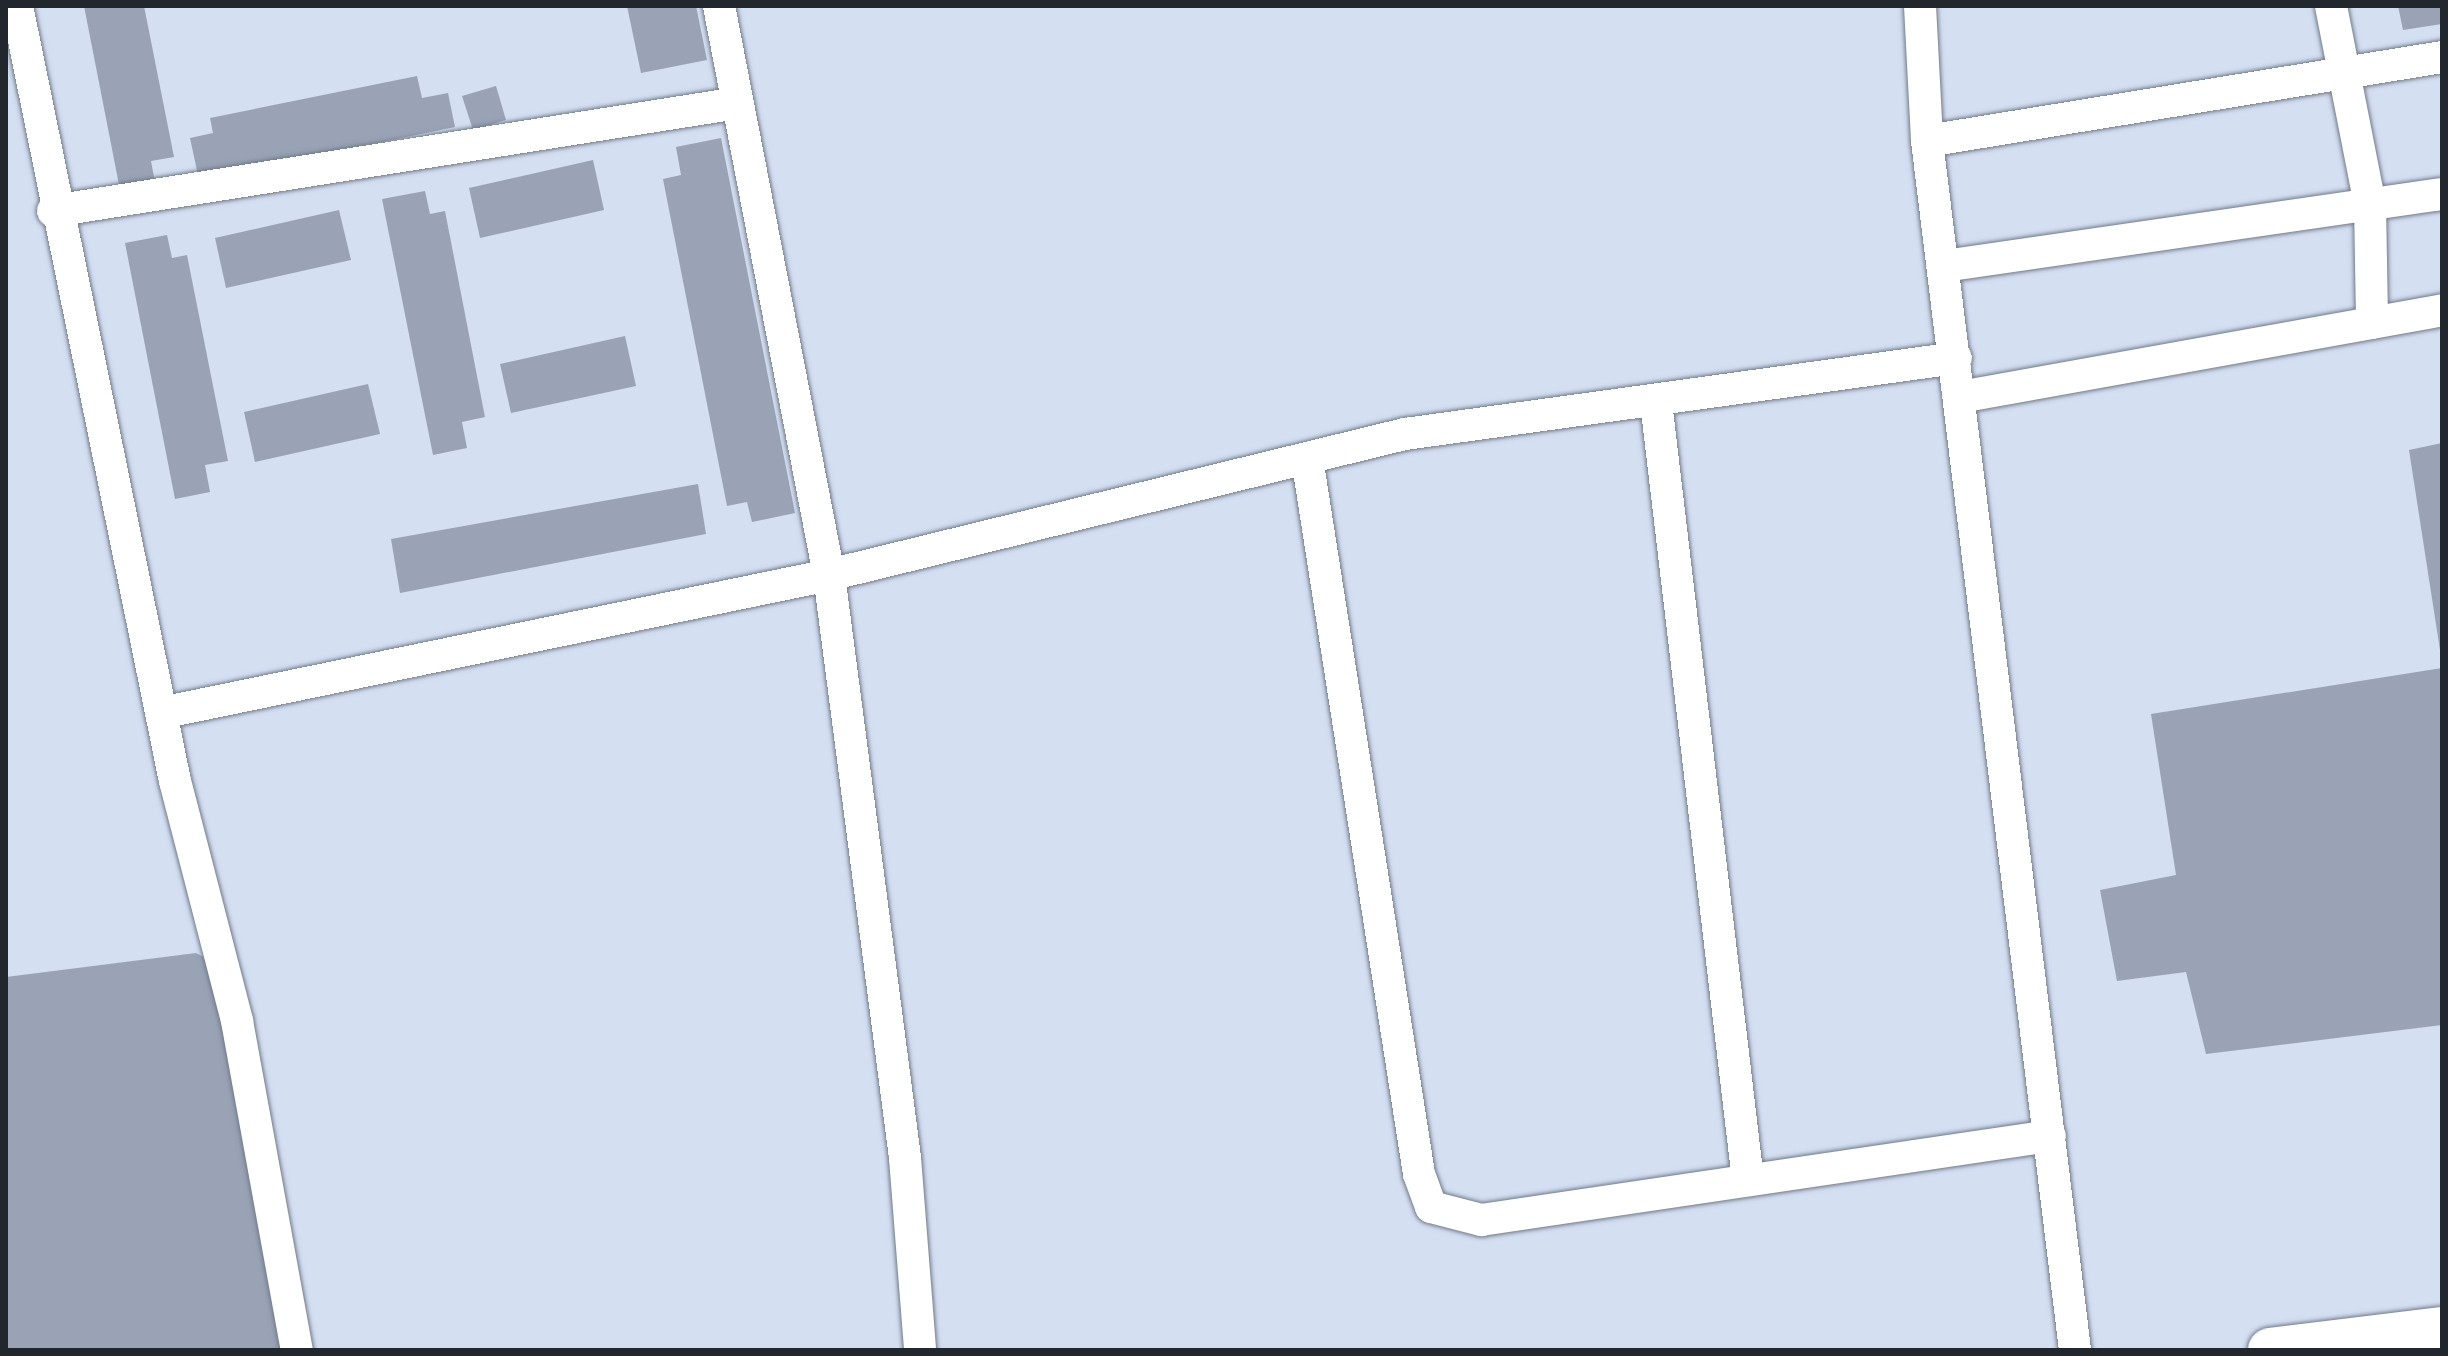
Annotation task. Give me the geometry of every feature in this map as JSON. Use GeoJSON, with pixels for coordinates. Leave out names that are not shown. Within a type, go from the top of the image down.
{"type":"FeatureCollection","features":[{"type":"Feature","properties":{"kind":"main road"},"geometry":{"type":"LineString","coordinates":[[2270,1350],[2442,1329]]}},
{"type":"Feature","properties":{"kind":"street"},"geometry":{"type":"LineString","coordinates":[[17,6],[53,211],[161,713],[237,1021],[297,1350]]}},
{"type":"Feature","properties":{"kind":"street"},"geometry":{"type":"LineString","coordinates":[[719,6],[829,575],[905,1158],[920,1350]]}},
{"type":"Feature","properties":{"kind":"street"},"geometry":{"type":"LineString","coordinates":[[1920,6],[1927,141],[1956,358],[2075,1350]]}},
{"type":"Feature","properties":{"kind":"street"},"geometry":{"type":"LineString","coordinates":[[2331,6],[2370,204],[2372,323]]}},
{"type":"Feature","properties":{"kind":"street"},"geometry":{"type":"LineString","coordinates":[[1927,141],[2442,57]]}},
{"type":"Feature","properties":{"kind":"street"},"geometry":{"type":"LineString","coordinates":[[53,211],[738,103]]}},
{"type":"Feature","properties":{"kind":"street"},"geometry":{"type":"LineString","coordinates":[[1944,266],[2442,194]]}},
{"type":"Feature","properties":{"kind":"street"},"geometry":{"type":"LineString","coordinates":[[1960,397],[2442,310]]}},
{"type":"Feature","properties":{"kind":"street"},"geometry":{"type":"LineString","coordinates":[[161,713],[829,575],[1405,434],[1656,402],[1956,358]]}},
{"type":"Feature","properties":{"kind":"street"},"geometry":{"type":"LineString","coordinates":[[1656,402],[1748,1180]]}},
{"type":"Feature","properties":{"kind":"street"},"geometry":{"type":"LineString","coordinates":[[1307,458],[1419,1174],[1431,1207],[1481,1220],[2050,1136]]}},
{"type":"Feature","properties":{"kind":"building"},"geometry":{"type":"Polygon","coordinates":[[[84,6],[144,6],[174,157],[151,161],[156,188],[121,195],[84,6]]]}},
{"type":"Feature","properties":{"kind":"building"},"geometry":{"type":"Polygon","coordinates":[[[627,6],[696,6],[707,60],[641,73],[627,6]]]}},
{"type":"Feature","properties":{"kind":"building"},"geometry":{"type":"Polygon","coordinates":[[[2398,6],[2442,6],[2442,24],[2403,30],[2398,6]]]}},
{"type":"Feature","properties":{"kind":"building"},"geometry":{"type":"Polygon","coordinates":[[[417,76],[422,98],[448,93],[455,127],[199,180],[190,138],[213,133],[210,118],[417,76]]]}},
{"type":"Feature","properties":{"kind":"building"},"geometry":{"type":"Polygon","coordinates":[[[496,86],[506,120],[473,130],[462,96],[496,86]]]}},
{"type":"Feature","properties":{"kind":"building"},"geometry":{"type":"Polygon","coordinates":[[[721,138],[795,513],[752,522],[747,502],[727,506],[663,179],[681,175],[676,147],[721,138]]]}},
{"type":"Feature","properties":{"kind":"building"},"geometry":{"type":"Polygon","coordinates":[[[593,160],[604,210],[480,238],[469,188],[593,160]]]}},
{"type":"Feature","properties":{"kind":"building"},"geometry":{"type":"Polygon","coordinates":[[[425,191],[430,214],[445,211],[485,417],[462,422],[467,448],[433,455],[382,199],[425,191]]]}},
{"type":"Feature","properties":{"kind":"building"},"geometry":{"type":"Polygon","coordinates":[[[339,210],[351,260],[226,288],[215,238],[339,210]]]}},
{"type":"Feature","properties":{"kind":"building"},"geometry":{"type":"Polygon","coordinates":[[[167,235],[172,258],[187,255],[228,461],[205,465],[210,492],[175,499],[125,243],[167,235]]]}},
{"type":"Feature","properties":{"kind":"building"},"geometry":{"type":"Polygon","coordinates":[[[625,336],[636,386],[511,413],[500,364],[625,336]]]}},
{"type":"Feature","properties":{"kind":"building"},"geometry":{"type":"Polygon","coordinates":[[[368,384],[380,434],[255,462],[244,412],[368,384]]]}},
{"type":"Feature","properties":{"kind":"building"},"geometry":{"type":"Polygon","coordinates":[[[2442,443],[2442,650],[2440,650],[2409,450],[2442,443]]]}},
{"type":"Feature","properties":{"kind":"building"},"geometry":{"type":"Polygon","coordinates":[[[698,484],[706,534],[400,593],[391,539],[698,484]]]}},
{"type":"Feature","properties":{"kind":"building"},"geometry":{"type":"Polygon","coordinates":[[[2442,668],[2442,1025],[2206,1054],[2186,972],[2117,981],[2100,890],[2176,875],[2151,714],[2442,668]]]}},
{"type":"Feature","properties":{"kind":"building"},"geometry":{"type":"Polygon","coordinates":[[[196,953],[218,964],[281,1350],[6,1350],[6,977],[196,953]]]}}]}
